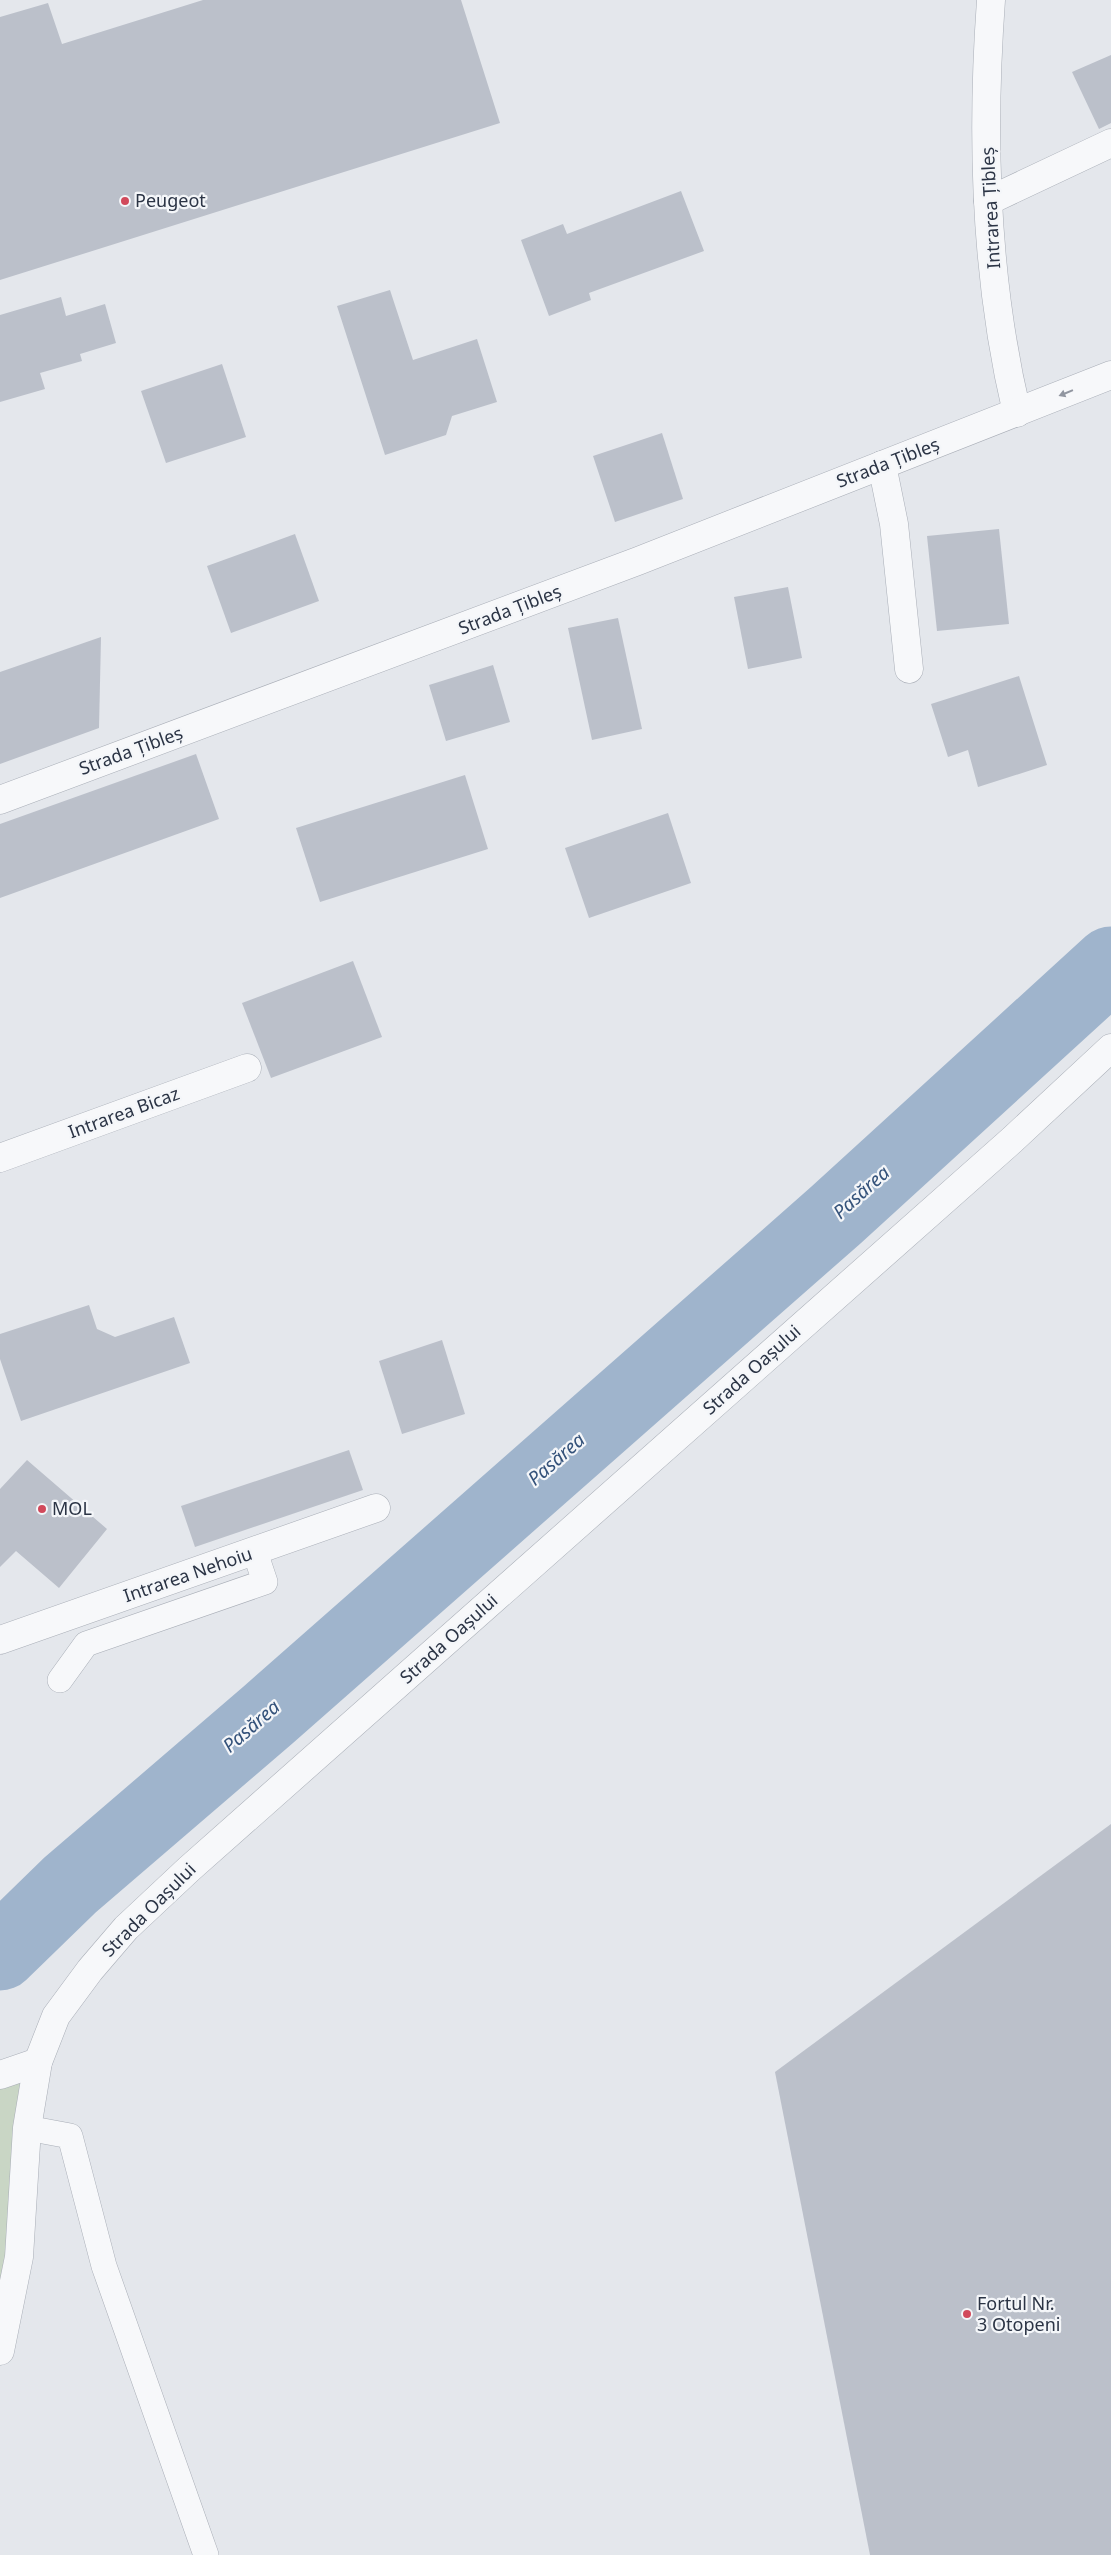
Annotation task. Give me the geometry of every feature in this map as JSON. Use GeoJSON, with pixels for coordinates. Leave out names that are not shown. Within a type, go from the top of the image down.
{"type":"FeatureCollection","features":[{"type":"Feature","properties":{"kind":"street","name":"Intrarea Țibleș"},"geometry":{"type":"LineString","coordinates":[[991,0],[988,201],[998,320],[1017,413]]}},
{"type":"Feature","properties":{"kind":"street"},"geometry":{"type":"LineString","coordinates":[[988,201],[1111,143]]}},
{"type":"Feature","properties":{"kind":"street","name":"Strada Țibleș"},"geometry":{"type":"LineString","coordinates":[[0,800],[638,562],[1111,375]]}},
{"type":"Feature","properties":{"kind":"street"},"geometry":{"type":"LineString","coordinates":[[882,465],[894,524],[909,670]]}},
{"type":"Feature","properties":{"kind":"street","name":"Strada Oașului"},"geometry":{"type":"LineString","coordinates":[[0,2351],[19,2257],[27,2128],[38,2062],[56,2016],[90,1970],[126,1928],[189,1869],[1012,1140],[1111,1048]]}},
{"type":"Feature","properties":{"kind":"street","name":"Intrarea Bicaz"},"geometry":{"type":"LineString","coordinates":[[0,1158],[248,1068]]}},
{"type":"Feature","properties":{"kind":"street","name":"Intrarea Nehoiu"},"geometry":{"type":"LineString","coordinates":[[0,1640],[376,1508]]}},
{"type":"Feature","properties":{"kind":"street"},"geometry":{"type":"LineString","coordinates":[[0,2075],[38,2062]]}},
{"type":"Feature","properties":{"kind":"lane"},"geometry":{"type":"LineString","coordinates":[[60,1680],[86,1644],[265,1582],[255,1552]]}},
{"type":"Feature","properties":{"kind":"lane"},"geometry":{"type":"LineString","coordinates":[[27,2128],[70,2136],[104,2266],[206,2555]]}},
{"type":"Feature","properties":{"kind":"green space"},"geometry":{"type":"Polygon","coordinates":[[[38,2062],[0,2351],[0,2075],[38,2062]]]}},
{"type":"Feature","properties":{"kind":"building","name":"Peugeot"},"geometry":{"type":"Polygon","coordinates":[[[203,0],[461,0],[500,123],[0,280],[0,17],[48,3],[62,44],[203,0]]]}},
{"type":"Feature","properties":{"kind":"building"},"geometry":{"type":"Polygon","coordinates":[[[1111,55],[1111,123],[1099,129],[1072,72],[1111,55]]]}},
{"type":"Feature","properties":{"kind":"building"},"geometry":{"type":"Polygon","coordinates":[[[681,191],[704,251],[589,293],[591,300],[549,316],[521,240],[563,224],[567,234],[681,191]]]}},
{"type":"Feature","properties":{"kind":"building"},"geometry":{"type":"Polygon","coordinates":[[[390,290],[413,360],[477,339],[497,402],[452,416],[446,435],[385,455],[337,306],[390,290]]]}},
{"type":"Feature","properties":{"kind":"building"},"geometry":{"type":"Polygon","coordinates":[[[61,297],[66,316],[105,304],[116,343],[80,354],[82,361],[40,373],[45,389],[0,402],[0,315],[61,297]]]}},
{"type":"Feature","properties":{"kind":"building"},"geometry":{"type":"Polygon","coordinates":[[[222,364],[246,437],[166,463],[141,391],[222,364]]]}},
{"type":"Feature","properties":{"kind":"building"},"geometry":{"type":"Polygon","coordinates":[[[662,433],[683,499],[615,522],[593,456],[662,433]]]}},
{"type":"Feature","properties":{"kind":"building"},"geometry":{"type":"Polygon","coordinates":[[[999,529],[1009,624],[937,631],[927,536],[999,529]]]}},
{"type":"Feature","properties":{"kind":"building"},"geometry":{"type":"Polygon","coordinates":[[[295,534],[319,601],[231,633],[207,566],[295,534]]]}},
{"type":"Feature","properties":{"kind":"building"},"geometry":{"type":"Polygon","coordinates":[[[788,587],[802,658],[748,669],[734,597],[788,587]]]}},
{"type":"Feature","properties":{"kind":"building"},"geometry":{"type":"Polygon","coordinates":[[[618,618],[642,729],[592,740],[568,628],[618,618]]]}},
{"type":"Feature","properties":{"kind":"building"},"geometry":{"type":"Polygon","coordinates":[[[101,637],[99,728],[0,764],[0,672],[101,637]]]}},
{"type":"Feature","properties":{"kind":"building"},"geometry":{"type":"Polygon","coordinates":[[[493,665],[510,722],[446,741],[429,685],[493,665]]]}},
{"type":"Feature","properties":{"kind":"building"},"geometry":{"type":"Polygon","coordinates":[[[1019,676],[1047,765],[978,787],[968,750],[948,757],[931,704],[1019,676]]]}},
{"type":"Feature","properties":{"kind":"building"},"geometry":{"type":"Polygon","coordinates":[[[196,754],[219,819],[0,898],[0,824],[196,754]]]}},
{"type":"Feature","properties":{"kind":"building"},"geometry":{"type":"Polygon","coordinates":[[[465,775],[488,849],[320,902],[296,828],[465,775]]]}},
{"type":"Feature","properties":{"kind":"building"},"geometry":{"type":"Polygon","coordinates":[[[668,813],[691,883],[589,918],[565,848],[668,813]]]}},
{"type":"Feature","properties":{"kind":"building"},"geometry":{"type":"Polygon","coordinates":[[[353,961],[382,1037],[271,1078],[242,1003],[353,961]]]}},
{"type":"Feature","properties":{"kind":"building"},"geometry":{"type":"Polygon","coordinates":[[[89,1305],[97,1329],[115,1337],[174,1317],[190,1363],[21,1421],[0,1359],[0,1334],[89,1305]]]}},
{"type":"Feature","properties":{"kind":"building"},"geometry":{"type":"Polygon","coordinates":[[[442,1340],[465,1414],[402,1434],[379,1361],[442,1340]]]}},
{"type":"Feature","properties":{"kind":"building"},"geometry":{"type":"Polygon","coordinates":[[[349,1450],[363,1490],[195,1547],[181,1506],[349,1450]]]}},
{"type":"Feature","properties":{"kind":"building","name":"MOL"},"geometry":{"type":"Polygon","coordinates":[[[27,1460],[107,1529],[59,1588],[16,1551],[0,1567],[0,1489],[27,1460]]]}},
{"type":"Feature","properties":{"kind":"building","name":"Fortul Nr. 3 Otopeni"},"geometry":{"type":"Polygon","coordinates":[[[1111,1824],[1111,2555],[870,2555],[775,2072],[1111,1824]]]}},
{"type":"Feature","properties":{"kind":"waterway","name":"Pasărea"},"geometry":{"type":"LineString","coordinates":[[0,1953],[70,1885],[268,1715],[836,1215],[1111,964]]}},
{"type":"Feature","properties":{"kind":"place","name":"Peugeot"},"geometry":{"type":"Point","coordinates":[125,201]}},
{"type":"Feature","properties":{"kind":"place","name":"MOL"},"geometry":{"type":"Point","coordinates":[42,1509]}},
{"type":"Feature","properties":{"kind":"place","name":"Fortul Nr. 3 Otopeni"},"geometry":{"type":"Point","coordinates":[967,2314]}}]}
